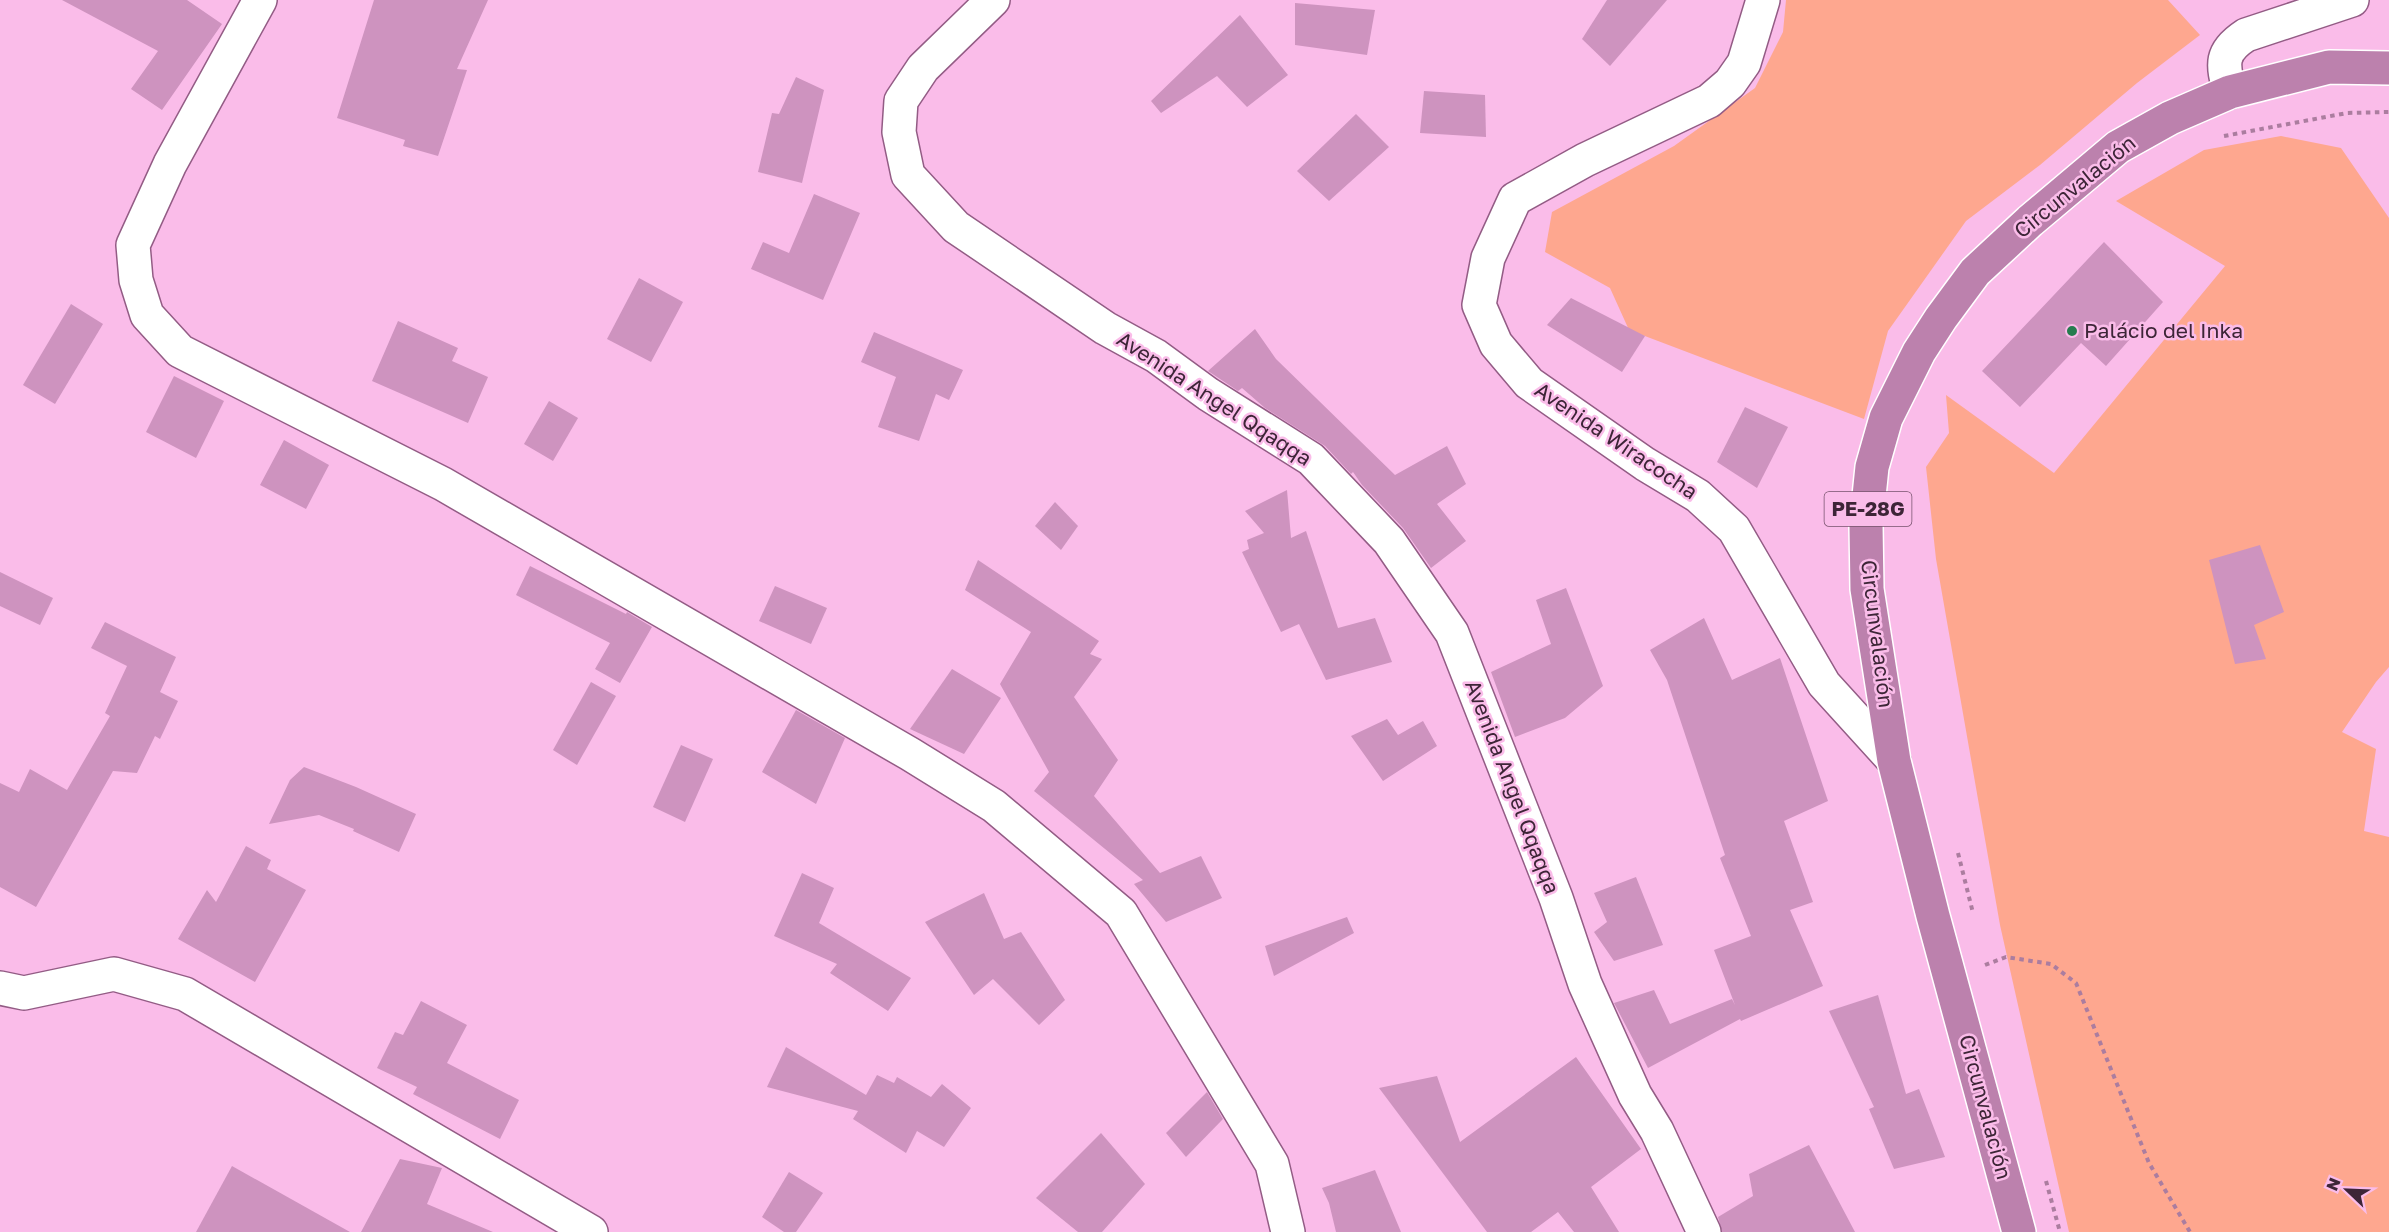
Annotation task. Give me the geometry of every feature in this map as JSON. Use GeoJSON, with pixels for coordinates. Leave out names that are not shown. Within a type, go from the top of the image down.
{"type":"FeatureCollection","features":[{"type":"Feature","properties":{"kind":"highway","name":"Circunvalación"},"geometry":{"type":"LineString","coordinates":[[2019,1232],[1933,916],[1894,761],[1867,589],[1866,525],[1872,466],[1886,418],[1919,352],[1975,272],[2030,221],[2118,147],[2170,118],[2230,92],[2329,67],[2389,68]]}},
{"type":"Feature","properties":{"kind":"street"},"geometry":{"type":"LineString","coordinates":[[260,0],[170,164],[133,245],[136,280],[147,315],[180,351],[443,484],[910,754],[994,806],[1121,914],[1272,1164],[1288,1232]]}},
{"type":"Feature","properties":{"kind":"street","name":"Avenida Angel Qqaqqa"},"geometry":{"type":"LineString","coordinates":[[993,0],[923,68],[901,101],[899,132],[908,175],[956,227],[1105,328],[1156,357],[1208,394],[1311,459],[1389,541],[1452,633],[1556,898],[1585,984],[1635,1095],[1657,1131],[1704,1232]]}},
{"type":"Feature","properties":{"kind":"street","name":"Avenida Wiracocha"},"geometry":{"type":"LineString","coordinates":[[1763,0],[1744,63],[1730,83],[1709,101],[1585,160],[1515,199],[1488,258],[1479,305],[1496,344],[1529,383],[1636,458],[1698,496],[1734,529],[1824,684],[1894,761]]}},
{"type":"Feature","properties":{"kind":"street"},"geometry":{"type":"LineString","coordinates":[[2230,92],[2225,54],[2231,45],[2246,35],[2352,0]]}},
{"type":"Feature","properties":{"kind":"street"},"geometry":{"type":"LineString","coordinates":[[0,988],[24,993],[114,974],[185,993],[591,1232]]}},
{"type":"Feature","properties":{"kind":"path"},"geometry":{"type":"LineString","coordinates":[[2223,136],[2348,113],[2389,112]]}},
{"type":"Feature","properties":{"kind":"path"},"geometry":{"type":"LineString","coordinates":[[1957,850],[1974,919]]}},
{"type":"Feature","properties":{"kind":"path"},"geometry":{"type":"LineString","coordinates":[[1983,954],[1986,965],[2006,957],[2051,964],[2076,983],[2149,1162],[2190,1232]]}},
{"type":"Feature","properties":{"kind":"path"},"geometry":{"type":"LineString","coordinates":[[2045,1176],[2060,1232]]}},
{"type":"Feature","properties":{"kind":"shaded area"},"geometry":{"type":"Polygon","coordinates":[[[1786,0],[2168,0],[2200,35],[2137,83],[2040,165],[1966,221],[1888,331],[1864,419],[1629,330],[1610,288],[1545,252],[1552,212],[1674,146],[1755,88],[1783,32],[1786,0]]]}},
{"type":"Feature","properties":{"kind":"shaded area"},"geometry":{"type":"Polygon","coordinates":[[[2281,136],[2341,148],[2389,218],[2389,667],[2342,732],[2376,749],[2364,831],[2389,837],[2389,1232],[2069,1232],[2000,925],[1936,559],[1926,467],[1949,433],[1946,395],[2054,473],[2225,266],[2116,201],[2204,150],[2281,136]]]}},
{"type":"Feature","properties":{"kind":"building"},"geometry":{"type":"Polygon","coordinates":[[[62,0],[187,0],[222,24],[162,110],[131,89],[158,51],[62,0]]]}},
{"type":"Feature","properties":{"kind":"building"},"geometry":{"type":"Polygon","coordinates":[[[374,0],[488,0],[457,69],[467,70],[438,156],[403,146],[405,140],[337,118],[374,0]]]}},
{"type":"Feature","properties":{"kind":"building"},"geometry":{"type":"Polygon","coordinates":[[[1607,0],[1667,0],[1610,66],[1582,39],[1607,0]]]}},
{"type":"Feature","properties":{"kind":"building"},"geometry":{"type":"Polygon","coordinates":[[[1295,3],[1375,10],[1367,55],[1295,45],[1295,3]]]}},
{"type":"Feature","properties":{"kind":"building"},"geometry":{"type":"Polygon","coordinates":[[[1240,15],[1288,75],[1247,107],[1217,76],[1161,113],[1151,101],[1240,15]]]}},
{"type":"Feature","properties":{"kind":"building"},"geometry":{"type":"Polygon","coordinates":[[[796,77],[824,90],[802,183],[758,172],[772,113],[779,114],[796,77]]]}},
{"type":"Feature","properties":{"kind":"building"},"geometry":{"type":"Polygon","coordinates":[[[1424,91],[1485,95],[1486,137],[1420,133],[1424,91]]]}},
{"type":"Feature","properties":{"kind":"building"},"geometry":{"type":"Polygon","coordinates":[[[1356,114],[1389,147],[1329,201],[1297,171],[1356,114]]]}},
{"type":"Feature","properties":{"kind":"building"},"geometry":{"type":"Polygon","coordinates":[[[814,194],[860,213],[823,300],[751,269],[763,242],[789,253],[814,194]]]}},
{"type":"Feature","properties":{"kind":"building"},"geometry":{"type":"Polygon","coordinates":[[[2104,242],[2163,302],[2106,366],[2081,343],[2020,407],[1982,371],[2104,242]]]}},
{"type":"Feature","properties":{"kind":"building"},"geometry":{"type":"Polygon","coordinates":[[[639,278],[683,302],[651,362],[607,339],[639,278]]]}},
{"type":"Feature","properties":{"kind":"building"},"geometry":{"type":"Polygon","coordinates":[[[1571,298],[1645,336],[1622,372],[1547,325],[1571,298]]]}},
{"type":"Feature","properties":{"kind":"building"},"geometry":{"type":"Polygon","coordinates":[[[71,304],[103,324],[55,404],[23,385],[71,304]]]}},
{"type":"Feature","properties":{"kind":"building"},"geometry":{"type":"Polygon","coordinates":[[[398,321],[458,348],[452,361],[488,377],[468,423],[372,381],[398,321]]]}},
{"type":"Feature","properties":{"kind":"building"},"geometry":{"type":"Polygon","coordinates":[[[1255,329],[1276,359],[1395,475],[1447,446],[1466,484],[1437,504],[1466,541],[1431,568],[1403,528],[1362,485],[1353,472],[1351,474],[1325,446],[1265,408],[1242,388],[1238,391],[1208,371],[1255,329]]]}},
{"type":"Feature","properties":{"kind":"building"},"geometry":{"type":"Polygon","coordinates":[[[874,332],[963,370],[949,400],[936,394],[919,441],[878,427],[896,377],[861,362],[874,332]]]}},
{"type":"Feature","properties":{"kind":"building"},"geometry":{"type":"Polygon","coordinates":[[[174,376],[224,401],[196,458],[146,432],[174,376]]]}},
{"type":"Feature","properties":{"kind":"building"},"geometry":{"type":"Polygon","coordinates":[[[549,401],[578,418],[553,461],[524,444],[549,401]]]}},
{"type":"Feature","properties":{"kind":"building"},"geometry":{"type":"Polygon","coordinates":[[[1745,407],[1788,427],[1757,488],[1717,462],[1745,407]]]}},
{"type":"Feature","properties":{"kind":"building"},"geometry":{"type":"Polygon","coordinates":[[[284,440],[329,465],[306,509],[260,485],[284,440]]]}},
{"type":"Feature","properties":{"kind":"building"},"geometry":{"type":"Polygon","coordinates":[[[1287,490],[1291,538],[1306,531],[1338,628],[1375,618],[1392,662],[1326,680],[1299,624],[1281,632],[1242,552],[1249,549],[1247,540],[1264,533],[1245,511],[1287,490]]]}},
{"type":"Feature","properties":{"kind":"building"},"geometry":{"type":"Polygon","coordinates":[[[1055,502],[1078,526],[1061,550],[1035,526],[1055,502]]]}},
{"type":"Feature","properties":{"kind":"building"},"geometry":{"type":"Polygon","coordinates":[[[2260,545],[2284,612],[2254,625],[2266,659],[2235,664],[2209,560],[2260,545]]]}},
{"type":"Feature","properties":{"kind":"building"},"geometry":{"type":"Polygon","coordinates":[[[978,560],[1099,641],[1090,654],[1102,659],[1074,697],[1118,760],[1094,796],[1160,873],[1201,856],[1222,898],[1166,922],[1134,884],[1143,880],[1034,791],[1049,772],[1000,684],[1031,632],[965,590],[978,560]]]}},
{"type":"Feature","properties":{"kind":"building"},"geometry":{"type":"Polygon","coordinates":[[[530,566],[626,614],[627,612],[652,627],[620,683],[595,669],[610,643],[516,595],[530,566]]]}},
{"type":"Feature","properties":{"kind":"building"},"geometry":{"type":"Polygon","coordinates":[[[0,572],[53,598],[40,625],[0,606],[0,572]]]}},
{"type":"Feature","properties":{"kind":"building"},"geometry":{"type":"Polygon","coordinates":[[[775,586],[827,608],[811,644],[759,621],[775,586]]]}},
{"type":"Feature","properties":{"kind":"building"},"geometry":{"type":"Polygon","coordinates":[[[1566,588],[1603,686],[1565,718],[1515,737],[1491,672],[1551,644],[1536,600],[1566,588]]]}},
{"type":"Feature","properties":{"kind":"building"},"geometry":{"type":"Polygon","coordinates":[[[1704,618],[1732,680],[1780,658],[1828,801],[1784,821],[1813,902],[1790,910],[1823,986],[1741,1021],[1740,1019],[1648,1068],[1614,1003],[1654,990],[1670,1024],[1732,999],[1735,1005],[1714,950],[1751,936],[1720,858],[1725,855],[1667,680],[1650,650],[1704,618]]]}},
{"type":"Feature","properties":{"kind":"building"},"geometry":{"type":"Polygon","coordinates":[[[105,622],[176,657],[160,692],[178,701],[160,739],[155,736],[137,773],[113,771],[36,907],[0,887],[0,783],[19,792],[30,769],[67,790],[110,716],[105,713],[127,666],[91,648],[105,622]]]}},
{"type":"Feature","properties":{"kind":"building"},"geometry":{"type":"Polygon","coordinates":[[[952,669],[1001,698],[964,754],[910,729],[952,669]]]}},
{"type":"Feature","properties":{"kind":"building"},"geometry":{"type":"Polygon","coordinates":[[[591,682],[616,696],[577,765],[553,750],[591,682]]]}},
{"type":"Feature","properties":{"kind":"building"},"geometry":{"type":"Polygon","coordinates":[[[796,710],[845,738],[816,804],[762,772],[796,710]]]}},
{"type":"Feature","properties":{"kind":"building"},"geometry":{"type":"Polygon","coordinates":[[[1387,719],[1398,735],[1423,721],[1437,746],[1383,781],[1351,736],[1387,719]]]}},
{"type":"Feature","properties":{"kind":"building"},"geometry":{"type":"Polygon","coordinates":[[[681,745],[713,759],[685,822],[653,807],[681,745]]]}},
{"type":"Feature","properties":{"kind":"building"},"geometry":{"type":"Polygon","coordinates":[[[304,767],[416,814],[399,852],[353,831],[354,829],[319,815],[269,824],[290,780],[304,767]]]}},
{"type":"Feature","properties":{"kind":"building"},"geometry":{"type":"Polygon","coordinates":[[[246,846],[271,860],[267,869],[306,890],[255,982],[178,939],[207,890],[216,902],[246,846]]]}},
{"type":"Feature","properties":{"kind":"building"},"geometry":{"type":"Polygon","coordinates":[[[802,873],[834,888],[819,923],[911,978],[888,1011],[830,973],[837,964],[774,936],[802,873]]]}},
{"type":"Feature","properties":{"kind":"building"},"geometry":{"type":"Polygon","coordinates":[[[1636,877],[1663,945],[1614,961],[1594,932],[1607,922],[1594,893],[1636,877]]]}},
{"type":"Feature","properties":{"kind":"building"},"geometry":{"type":"Polygon","coordinates":[[[984,893],[1004,939],[1021,932],[1065,1000],[1039,1025],[993,979],[974,995],[925,922],[984,893]]]}},
{"type":"Feature","properties":{"kind":"building"},"geometry":{"type":"Polygon","coordinates":[[[1347,917],[1354,933],[1274,976],[1265,946],[1347,917]]]}},
{"type":"Feature","properties":{"kind":"building"},"geometry":{"type":"Polygon","coordinates":[[[1878,995],[1906,1094],[1919,1089],[1945,1157],[1894,1169],[1869,1109],[1874,1107],[1829,1011],[1878,995]]]}},
{"type":"Feature","properties":{"kind":"building"},"geometry":{"type":"Polygon","coordinates":[[[421,1001],[467,1025],[447,1063],[519,1100],[500,1139],[413,1094],[417,1087],[377,1068],[395,1032],[403,1035],[421,1001]]]}},
{"type":"Feature","properties":{"kind":"building"},"geometry":{"type":"Polygon","coordinates":[[[786,1047],[866,1095],[877,1075],[894,1083],[897,1077],[931,1097],[942,1084],[971,1108],[944,1147],[917,1131],[906,1153],[853,1119],[858,1111],[767,1087],[786,1047]]]}},
{"type":"Feature","properties":{"kind":"building"},"geometry":{"type":"Polygon","coordinates":[[[1576,1057],[1641,1149],[1591,1187],[1619,1232],[1574,1232],[1558,1212],[1531,1232],[1487,1232],[1379,1088],[1437,1076],[1460,1142],[1576,1057]]]}},
{"type":"Feature","properties":{"kind":"building"},"geometry":{"type":"Polygon","coordinates":[[[1207,1092],[1223,1119],[1186,1157],[1166,1133],[1207,1092]]]}},
{"type":"Feature","properties":{"kind":"building"},"geometry":{"type":"Polygon","coordinates":[[[1101,1133],[1145,1184],[1102,1232],[1078,1232],[1036,1198],[1101,1133]]]}},
{"type":"Feature","properties":{"kind":"building"},"geometry":{"type":"Polygon","coordinates":[[[1809,1145],[1855,1232],[1722,1232],[1718,1217],[1753,1196],[1749,1174],[1809,1145]]]}},
{"type":"Feature","properties":{"kind":"building"},"geometry":{"type":"Polygon","coordinates":[[[400,1159],[442,1168],[427,1204],[493,1232],[361,1232],[400,1159]]]}},
{"type":"Feature","properties":{"kind":"building"},"geometry":{"type":"Polygon","coordinates":[[[232,1166],[350,1232],[196,1232],[232,1166]]]}},
{"type":"Feature","properties":{"kind":"building"},"geometry":{"type":"Polygon","coordinates":[[[1375,1170],[1401,1232],[1336,1232],[1329,1203],[1322,1188],[1375,1170]]]}},
{"type":"Feature","properties":{"kind":"building"},"geometry":{"type":"Polygon","coordinates":[[[789,1172],[823,1193],[796,1232],[784,1232],[762,1217],[789,1172]]]}},
{"type":"Feature","properties":{"kind":"place","name":"Palácio del Inka"},"geometry":{"type":"Point","coordinates":[2072,331]}}]}
